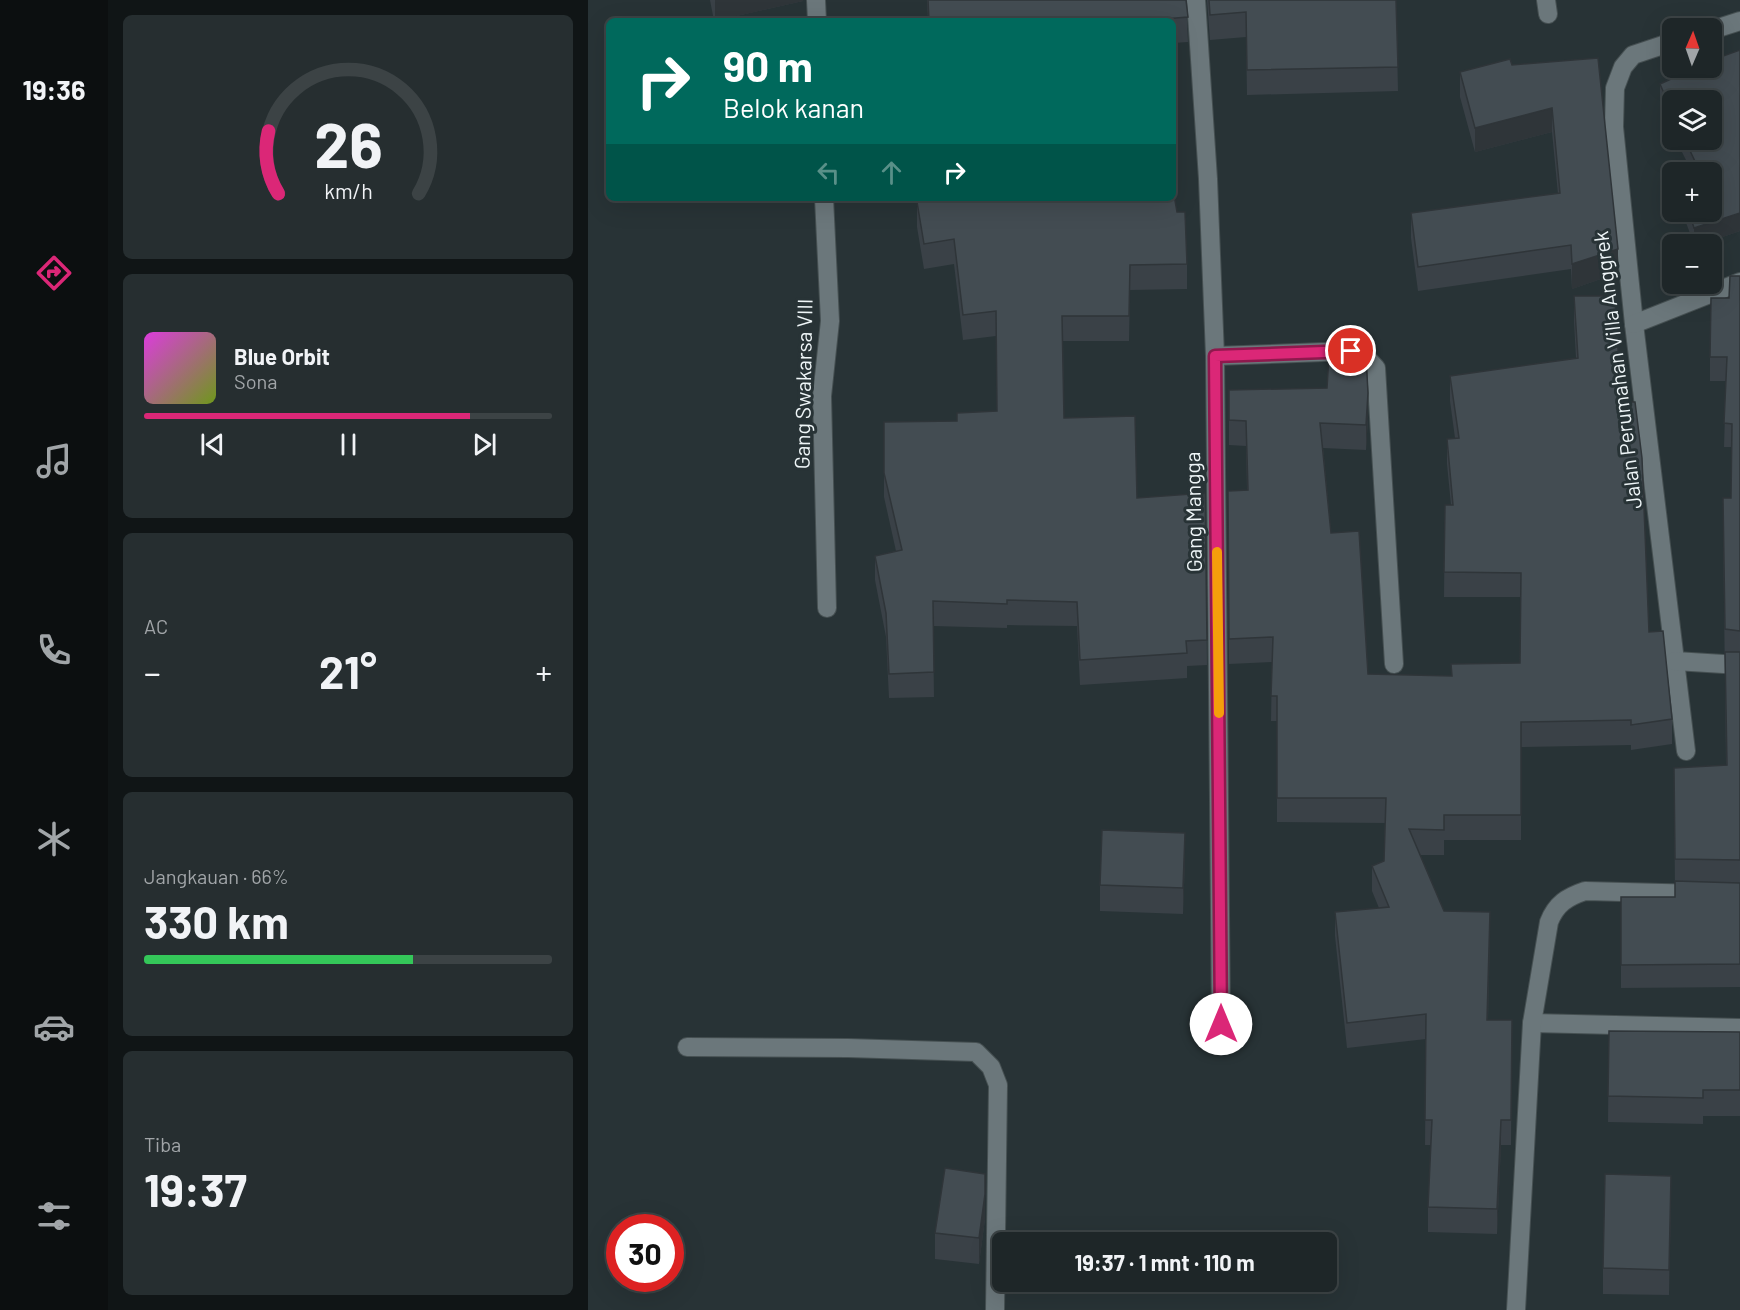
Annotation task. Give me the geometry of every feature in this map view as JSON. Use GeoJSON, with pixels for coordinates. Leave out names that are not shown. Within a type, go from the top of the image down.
{"type":"FeatureCollection","features":[{"type":"Feature","properties":{"kind":"street"},"geometry":{"type":"LineString","coordinates":[[816,0],[817,18]]}},
{"type":"Feature","properties":{"kind":"street","name":"Gang Mangga"},"geometry":{"type":"LineString","coordinates":[[1196,0],[1209,179],[1215,356],[1221,1024]]}},
{"type":"Feature","properties":{"kind":"street"},"geometry":{"type":"LineString","coordinates":[[1722,27],[1740,21]]}},
{"type":"Feature","properties":{"kind":"street","name":"Jalan Perumahan Villa Anggrek"},"geometry":{"type":"LineString","coordinates":[[1662,45],[1633,55],[1623,67],[1615,88],[1614,127],[1634,324],[1686,752]]}},
{"type":"Feature","properties":{"kind":"street","name":"Gang Swakarsa VIII"},"geometry":{"type":"LineString","coordinates":[[824,201],[830,321],[822,396],[827,608]]}},
{"type":"Feature","properties":{"kind":"street"},"geometry":{"type":"LineString","coordinates":[[1634,324],[1740,282]]}},
{"type":"Feature","properties":{"kind":"street"},"geometry":{"type":"LineString","coordinates":[[1215,356],[1351,351],[1363,354],[1376,368],[1394,664]]}},
{"type":"Feature","properties":{"kind":"street"},"geometry":{"type":"LineString","coordinates":[[1675,661],[1740,665]]}},
{"type":"Feature","properties":{"kind":"street"},"geometry":{"type":"LineString","coordinates":[[1516,1310],[1532,1023],[1549,922],[1554,911],[1571,896],[1585,891],[1740,895]]}},
{"type":"Feature","properties":{"kind":"street"},"geometry":{"type":"LineString","coordinates":[[1532,1023],[1740,1028]]}},
{"type":"Feature","properties":{"kind":"street"},"geometry":{"type":"LineString","coordinates":[[687,1047],[848,1048],[976,1053],[991,1067],[998,1085],[995,1310]]}},
{"type":"Feature","properties":{"kind":"building"},"geometry":{"type":"Polygon","coordinates":[[[928,0],[1186,0],[1188,17],[1176,18],[929,18],[928,0]]]}},
{"type":"Feature","properties":{"kind":"building"},"geometry":{"type":"Polygon","coordinates":[[[1209,0],[1396,0],[1398,67],[1247,70],[1246,12],[1210,15],[1209,0]]]}},
{"type":"Feature","properties":{"kind":"building"},"geometry":{"type":"Polygon","coordinates":[[[1740,50],[1740,213],[1722,219],[1722,162],[1695,162],[1690,150],[1722,150],[1722,90],[1663,90],[1660,84],[1673,78],[1722,78],[1722,56],[1740,50]]]}},
{"type":"Feature","properties":{"kind":"building"},"geometry":{"type":"Polygon","coordinates":[[[1598,58],[1618,249],[1572,264],[1571,245],[1418,267],[1411,213],[1560,193],[1552,108],[1475,128],[1460,72],[1510,59],[1512,65],[1598,58]]]}},
{"type":"Feature","properties":{"kind":"building"},"geometry":{"type":"Polygon","coordinates":[[[1175,201],[1177,212],[1185,212],[1187,264],[1130,265],[1129,316],[1062,316],[1064,418],[1135,416],[1137,498],[1205,493],[1207,640],[1186,641],[1187,653],[1080,660],[1077,602],[1007,600],[1007,604],[933,601],[934,672],[889,674],[886,613],[875,556],[902,550],[884,473],[884,422],[957,421],[957,413],[997,411],[996,311],[963,315],[954,239],[924,244],[917,202],[1175,201]]]}},
{"type":"Feature","properties":{"kind":"building"},"geometry":{"type":"Polygon","coordinates":[[[1692,222],[1712,222],[1694,228],[1692,222]]]}},
{"type":"Feature","properties":{"kind":"building"},"geometry":{"type":"Polygon","coordinates":[[[1730,276],[1740,276],[1740,631],[1725,629],[1723,498],[1731,498],[1732,424],[1724,423],[1727,357],[1710,357],[1711,298],[1729,298],[1730,276]]]}},
{"type":"Feature","properties":{"kind":"building"},"geometry":{"type":"Polygon","coordinates":[[[1574,296],[1615,296],[1621,402],[1635,402],[1642,458],[1649,632],[1663,631],[1672,719],[1631,725],[1631,720],[1521,722],[1521,815],[1444,815],[1444,830],[1409,829],[1444,911],[1490,912],[1487,1020],[1512,1020],[1511,1120],[1501,1120],[1497,1209],[1428,1207],[1432,1120],[1425,1120],[1426,1014],[1347,1023],[1335,912],[1389,907],[1372,866],[1384,861],[1386,798],[1277,798],[1277,696],[1271,696],[1273,637],[1229,639],[1228,491],[1248,490],[1246,421],[1229,420],[1229,390],[1327,388],[1329,355],[1366,356],[1368,393],[1366,425],[1320,423],[1331,533],[1359,531],[1368,674],[1452,676],[1451,664],[1520,663],[1521,573],[1444,572],[1445,505],[1453,505],[1447,439],[1459,438],[1450,376],[1578,358],[1574,296]]]}},
{"type":"Feature","properties":{"kind":"building"},"geometry":{"type":"Polygon","coordinates":[[[1725,652],[1740,652],[1740,860],[1675,859],[1674,768],[1727,765],[1725,652]]]}},
{"type":"Feature","properties":{"kind":"building"},"geometry":{"type":"Polygon","coordinates":[[[1102,830],[1185,833],[1183,888],[1100,885],[1102,830]]]}},
{"type":"Feature","properties":{"kind":"building"},"geometry":{"type":"Polygon","coordinates":[[[1675,881],[1740,883],[1740,964],[1621,965],[1621,897],[1675,897],[1675,881]]]}},
{"type":"Feature","properties":{"kind":"building"},"geometry":{"type":"Polygon","coordinates":[[[1609,1031],[1740,1032],[1740,1090],[1703,1090],[1703,1098],[1608,1096],[1609,1031]]]}},
{"type":"Feature","properties":{"kind":"building"},"geometry":{"type":"Polygon","coordinates":[[[945,1168],[985,1174],[985,1194],[979,1238],[935,1233],[945,1168]]]}},
{"type":"Feature","properties":{"kind":"building"},"geometry":{"type":"Polygon","coordinates":[[[1605,1174],[1671,1176],[1669,1270],[1603,1268],[1605,1174]]]}},
{"type":"Feature","properties":{"kind":"slow traffic"},"geometry":{"type":"LineString","coordinates":[[1217,552],[1219,713]]}},
{"type":"Feature","properties":{"kind":"route"},"geometry":{"type":"LineString","coordinates":[[1221,1024],[1215,356],[1351,351]]}}]}
